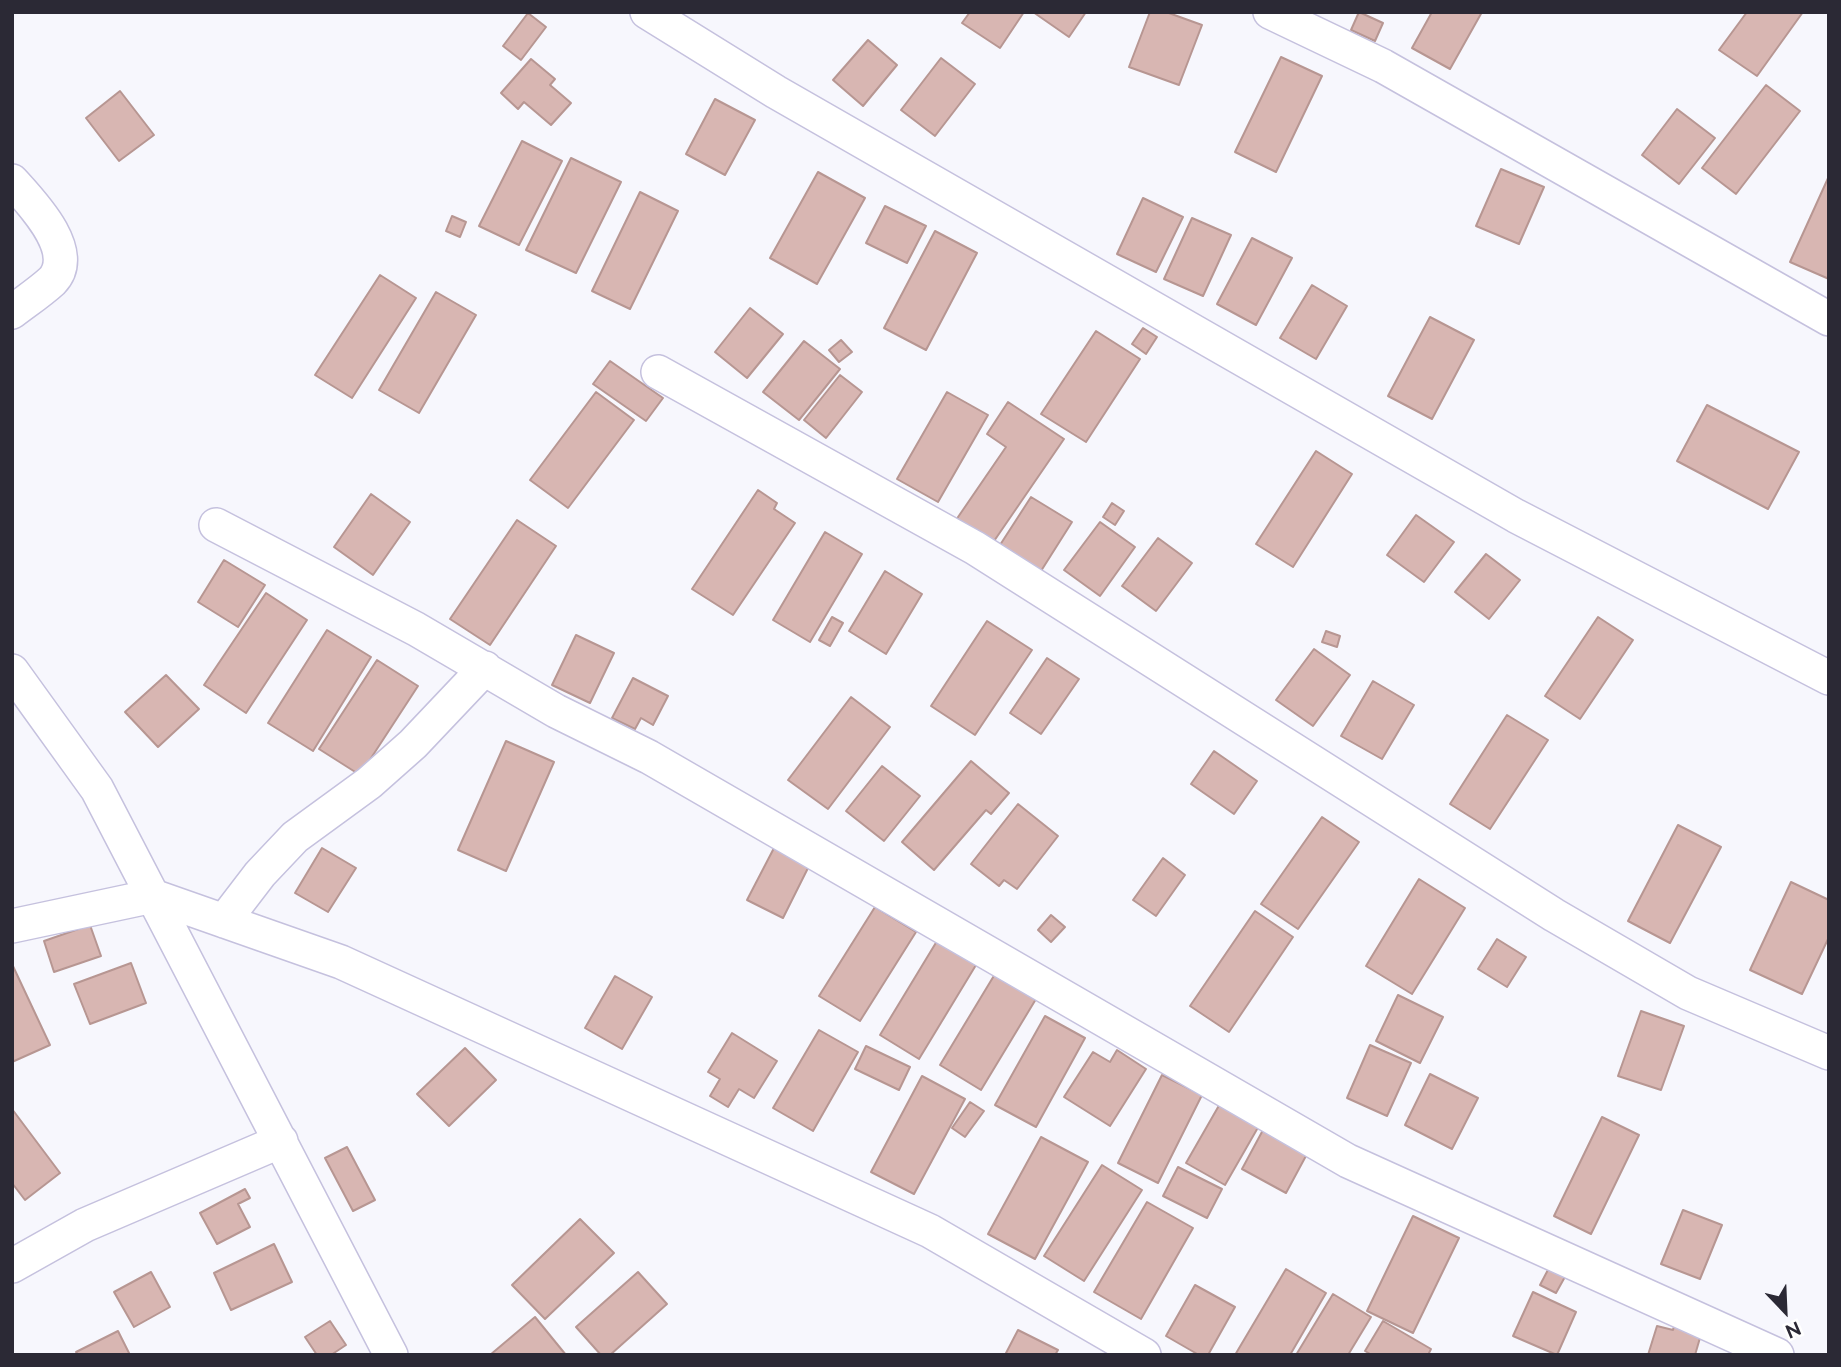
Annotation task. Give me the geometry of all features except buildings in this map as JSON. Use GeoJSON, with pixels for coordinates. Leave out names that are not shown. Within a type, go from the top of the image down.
{"type":"FeatureCollection","features":[{"type":"Feature","properties":{"kind":"street"},"geometry":{"type":"LineString","coordinates":[[647,12],[776,92],[1516,516],[1829,678]]}},
{"type":"Feature","properties":{"kind":"street"},"geometry":{"type":"LineString","coordinates":[[1270,12],[1383,66],[1829,319]]}},
{"type":"Feature","properties":{"kind":"street"},"geometry":{"type":"LineString","coordinates":[[12,181],[46,220],[60,261],[54,279],[12,312]]}},
{"type":"Feature","properties":{"kind":"street"},"geometry":{"type":"LineString","coordinates":[[658,372],[975,548],[1554,915],[1677,987],[1829,1053]]}},
{"type":"Feature","properties":{"kind":"street"},"geometry":{"type":"LineString","coordinates":[[216,525],[345,590],[485,668],[555,711],[649,757],[1348,1161],[1777,1355]]}},
{"type":"Feature","properties":{"kind":"street"},"geometry":{"type":"LineString","coordinates":[[224,921],[260,874],[295,837],[369,783],[404,752],[485,668]]}},
{"type":"Feature","properties":{"kind":"street"},"geometry":{"type":"LineString","coordinates":[[12,671],[97,789],[391,1355]]}},
{"type":"Feature","properties":{"kind":"street"},"geometry":{"type":"LineString","coordinates":[[12,926],[153,896],[341,962],[930,1231],[1144,1355]]}},
{"type":"Feature","properties":{"kind":"street"},"geometry":{"type":"LineString","coordinates":[[12,1266],[85,1224],[281,1141]]}}]}
